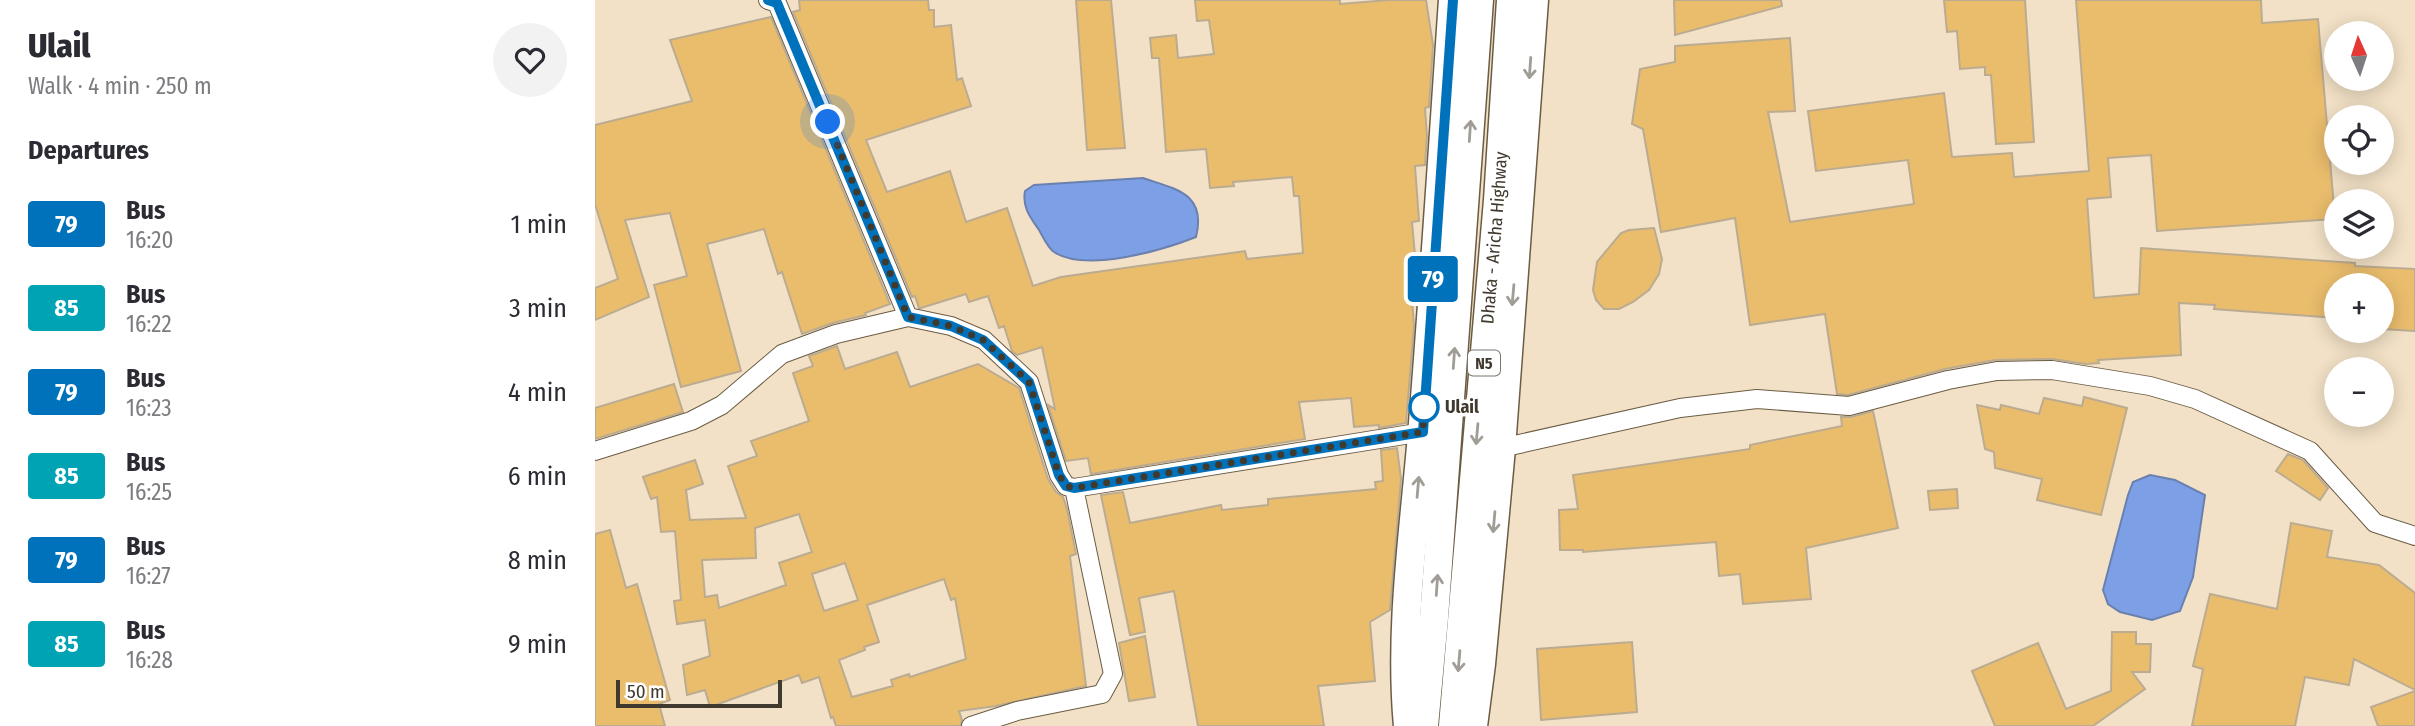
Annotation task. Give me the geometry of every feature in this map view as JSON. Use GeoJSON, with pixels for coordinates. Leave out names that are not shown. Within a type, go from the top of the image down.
{"type":"FeatureCollection","features":[{"type":"Feature","properties":{"kind":"highway"},"geometry":{"type":"LineString","coordinates":[[1408,726],[1404,687],[1406,622],[1423,432],[1453,0]]}},
{"type":"Feature","properties":{"kind":"highway","name":"Dhaka - Aricha Highway"},"geometry":{"type":"LineString","coordinates":[[1424,726],[1441,536],[1479,0]]}},
{"type":"Feature","properties":{"kind":"highway","name":"Dhaka - Aricha Highway"},"geometry":{"type":"LineString","coordinates":[[1453,726],[1498,200],[1511,0]]}},
{"type":"Feature","properties":{"kind":"highway"},"geometry":{"type":"LineString","coordinates":[[1473,726],[1501,448],[1534,0]]}},
{"type":"Feature","properties":{"kind":"street"},"geometry":{"type":"LineString","coordinates":[[768,0],[777,3],[908,317]]}},
{"type":"Feature","properties":{"kind":"street"},"geometry":{"type":"LineString","coordinates":[[595,451],[691,421],[722,405],[782,354],[836,334],[908,317],[951,326],[983,340],[1029,382],[1059,475],[1066,486],[1074,488],[1423,432]]}},
{"type":"Feature","properties":{"kind":"street"},"geometry":{"type":"LineString","coordinates":[[1501,448],[1680,408],[1757,399],[1849,405],[1997,371],[2052,370],[2150,386],[2195,398],[2310,451],[2375,523],[2415,536]]}},
{"type":"Feature","properties":{"kind":"street"},"geometry":{"type":"LineString","coordinates":[[971,726],[1017,711],[1102,694],[1113,674],[1074,488]]}},
{"type":"Feature","properties":{"kind":"water"},"geometry":{"type":"Polygon","coordinates":[[[1143,178],[1177,190],[1193,202],[1198,222],[1196,237],[1125,257],[1104,260],[1068,258],[1050,248],[1026,207],[1025,191],[1034,185],[1143,178]]]}},
{"type":"Feature","properties":{"kind":"water"},"geometry":{"type":"Polygon","coordinates":[[[2150,475],[2175,480],[2205,495],[2193,577],[2180,611],[2152,620],[2120,612],[2108,604],[2103,590],[2133,482],[2150,475]]]}},
{"type":"Feature","properties":{"kind":"building"},"geometry":{"type":"Polygon","coordinates":[[[799,0],[928,0],[929,10],[934,10],[934,27],[951,25],[957,80],[962,78],[971,106],[866,140],[887,192],[950,171],[966,222],[1007,208],[1033,286],[1061,277],[1245,251],[1247,259],[1303,253],[1299,196],[1294,196],[1292,177],[1233,182],[1234,186],[1210,188],[1206,149],[1166,152],[1159,58],[1152,58],[1150,38],[1176,35],[1178,58],[1214,54],[1209,20],[1197,21],[1195,0],[1340,0],[1340,4],[1426,0],[1433,45],[1429,107],[1425,108],[1425,165],[1415,166],[1419,221],[1412,222],[1415,256],[1419,257],[1417,285],[1411,285],[1414,326],[1406,423],[1379,428],[1379,425],[1354,427],[1351,398],[1299,402],[1305,439],[1091,474],[1088,458],[1066,461],[1048,405],[1055,409],[1042,347],[1017,355],[1012,351],[1004,326],[999,328],[988,296],[969,302],[966,294],[921,308],[915,296],[912,297],[793,12],[800,10],[799,0]]]}},
{"type":"Feature","properties":{"kind":"building"},"geometry":{"type":"Polygon","coordinates":[[[1076,0],[1111,0],[1125,148],[1087,150],[1076,0]]]}},
{"type":"Feature","properties":{"kind":"building"},"geometry":{"type":"Polygon","coordinates":[[[1674,0],[1781,0],[1782,6],[1675,35],[1674,0]]]}},
{"type":"Feature","properties":{"kind":"building"},"geometry":{"type":"Polygon","coordinates":[[[1944,0],[2025,0],[2034,142],[1996,144],[1991,75],[1985,75],[1985,67],[1960,69],[1957,31],[1947,32],[1944,0]]]}},
{"type":"Feature","properties":{"kind":"building"},"geometry":{"type":"Polygon","coordinates":[[[2076,0],[2261,0],[2262,23],[2318,19],[2325,105],[2324,175],[2331,175],[2332,189],[2324,189],[2324,220],[2157,231],[2151,155],[2108,158],[2111,197],[2087,199],[2094,298],[2139,294],[2141,248],[2415,269],[2415,331],[2394,330],[2394,273],[2324,273],[2324,317],[2214,309],[2215,305],[2179,303],[2181,355],[2098,360],[2099,363],[2086,364],[2052,359],[1995,360],[1945,369],[1848,395],[1837,394],[1825,314],[1750,325],[1735,218],[1661,232],[1643,129],[1632,124],[1640,69],[1675,62],[1675,46],[1790,38],[1795,111],[1768,112],[1790,222],[1914,204],[1908,160],[1816,171],[1808,111],[1944,93],[1952,157],[2012,153],[2014,177],[2089,171],[2076,0]]]}},
{"type":"Feature","properties":{"kind":"building"},"geometry":{"type":"Polygon","coordinates":[[[771,17],[890,304],[865,313],[866,315],[802,334],[782,272],[778,274],[764,229],[707,244],[741,371],[681,387],[654,285],[687,276],[670,213],[625,220],[649,297],[595,320],[595,288],[618,279],[595,204],[595,125],[692,101],[670,40],[771,17]]]}},
{"type":"Feature","properties":{"kind":"building"},"geometry":{"type":"Polygon","coordinates":[[[1654,228],[1662,259],[1659,274],[1649,290],[1633,302],[1619,309],[1604,309],[1596,300],[1593,290],[1597,262],[1621,233],[1654,228]]]}},
{"type":"Feature","properties":{"kind":"building"},"geometry":{"type":"Polygon","coordinates":[[[837,346],[845,369],[897,352],[910,387],[978,364],[1019,388],[1048,479],[1056,492],[1063,497],[1067,509],[1076,554],[1070,556],[1086,686],[996,706],[959,711],[962,720],[960,726],[836,726],[833,717],[831,718],[819,677],[802,683],[799,675],[710,707],[705,690],[687,695],[683,665],[710,656],[705,620],[677,624],[674,601],[681,600],[675,531],[661,532],[657,497],[651,499],[643,477],[695,460],[703,484],[686,490],[690,520],[746,518],[728,466],[757,456],[751,441],[809,421],[793,373],[813,366],[809,356],[837,346]],[[799,514],[755,528],[756,558],[702,560],[705,597],[717,595],[719,608],[786,585],[779,563],[812,552],[799,514]],[[845,563],[812,574],[824,611],[858,600],[845,563]],[[944,579],[867,605],[879,642],[839,660],[852,697],[893,686],[891,680],[909,674],[910,677],[966,659],[955,598],[951,600],[944,579]]]}},
{"type":"Feature","properties":{"kind":"building"},"geometry":{"type":"Polygon","coordinates":[[[674,384],[683,412],[595,439],[595,408],[674,384]]]}},
{"type":"Feature","properties":{"kind":"building"},"geometry":{"type":"Polygon","coordinates":[[[2084,397],[2127,408],[2101,515],[2037,500],[2042,479],[1995,468],[1994,452],[1985,449],[1977,405],[2000,410],[2001,405],[2039,414],[2044,398],[2082,406],[2084,397]]]}},
{"type":"Feature","properties":{"kind":"building"},"geometry":{"type":"Polygon","coordinates":[[[1873,411],[1898,528],[1806,548],[1811,599],[1743,604],[1740,574],[1719,576],[1716,542],[1583,552],[1560,550],[1559,510],[1578,509],[1573,475],[1750,449],[1750,445],[1842,426],[1841,417],[1873,411]]]}},
{"type":"Feature","properties":{"kind":"building"},"geometry":{"type":"Polygon","coordinates":[[[1397,448],[1401,479],[1390,610],[1370,622],[1375,681],[1318,686],[1324,726],[1198,726],[1174,591],[1139,598],[1145,632],[1130,635],[1101,495],[1123,492],[1130,523],[1221,505],[1222,510],[1268,505],[1268,499],[1376,489],[1375,482],[1383,481],[1381,450],[1397,448]]]}},
{"type":"Feature","properties":{"kind":"building"},"geometry":{"type":"Polygon","coordinates":[[[2288,454],[2303,460],[2328,488],[2320,500],[2276,471],[2288,454]]]}},
{"type":"Feature","properties":{"kind":"building"},"geometry":{"type":"Polygon","coordinates":[[[1957,489],[1958,508],[1930,510],[1928,491],[1957,489]]]}},
{"type":"Feature","properties":{"kind":"building"},"geometry":{"type":"Polygon","coordinates":[[[2291,523],[2332,531],[2327,557],[2379,565],[2415,593],[2415,690],[2354,659],[2349,685],[2305,677],[2295,726],[2192,726],[2203,669],[2193,666],[2210,594],[2277,609],[2291,523]]]}},
{"type":"Feature","properties":{"kind":"building"},"geometry":{"type":"Polygon","coordinates":[[[610,530],[626,588],[637,584],[670,700],[659,704],[665,726],[595,726],[595,534],[610,530]]]}},
{"type":"Feature","properties":{"kind":"building"},"geometry":{"type":"Polygon","coordinates":[[[2112,632],[2136,632],[2136,644],[2151,644],[2150,672],[2132,672],[2145,689],[2093,726],[1995,726],[1972,671],[2038,643],[2066,709],[2111,691],[2112,632]]]}},
{"type":"Feature","properties":{"kind":"building"},"geometry":{"type":"Polygon","coordinates":[[[1145,636],[1155,697],[1129,701],[1119,643],[1145,636]]]}},
{"type":"Feature","properties":{"kind":"building"},"geometry":{"type":"Polygon","coordinates":[[[1632,642],[1637,712],[1541,720],[1537,649],[1632,642]]]}},
{"type":"Feature","properties":{"kind":"building"},"geometry":{"type":"Polygon","coordinates":[[[2415,691],[2415,726],[2378,726],[2371,707],[2415,691]]]}},
{"type":"Feature","properties":{"kind":"bus line","name":"79"},"geometry":{"type":"LineString","coordinates":[[768,0],[777,3],[908,317],[951,326],[983,340],[1029,382],[1059,475],[1066,486],[1074,488],[1423,432],[1453,0]]}},
{"type":"Feature","properties":{"kind":"place","name":"Ulail"},"geometry":{"type":"Point","coordinates":[1424,407]}},
{"type":"Feature","properties":{"kind":"route"},"geometry":{"type":"LineString","coordinates":[[828,122],[908,317],[951,326],[983,340],[1029,382],[1059,475],[1066,486],[1074,488],[1423,432],[1424,407]]}}]}
